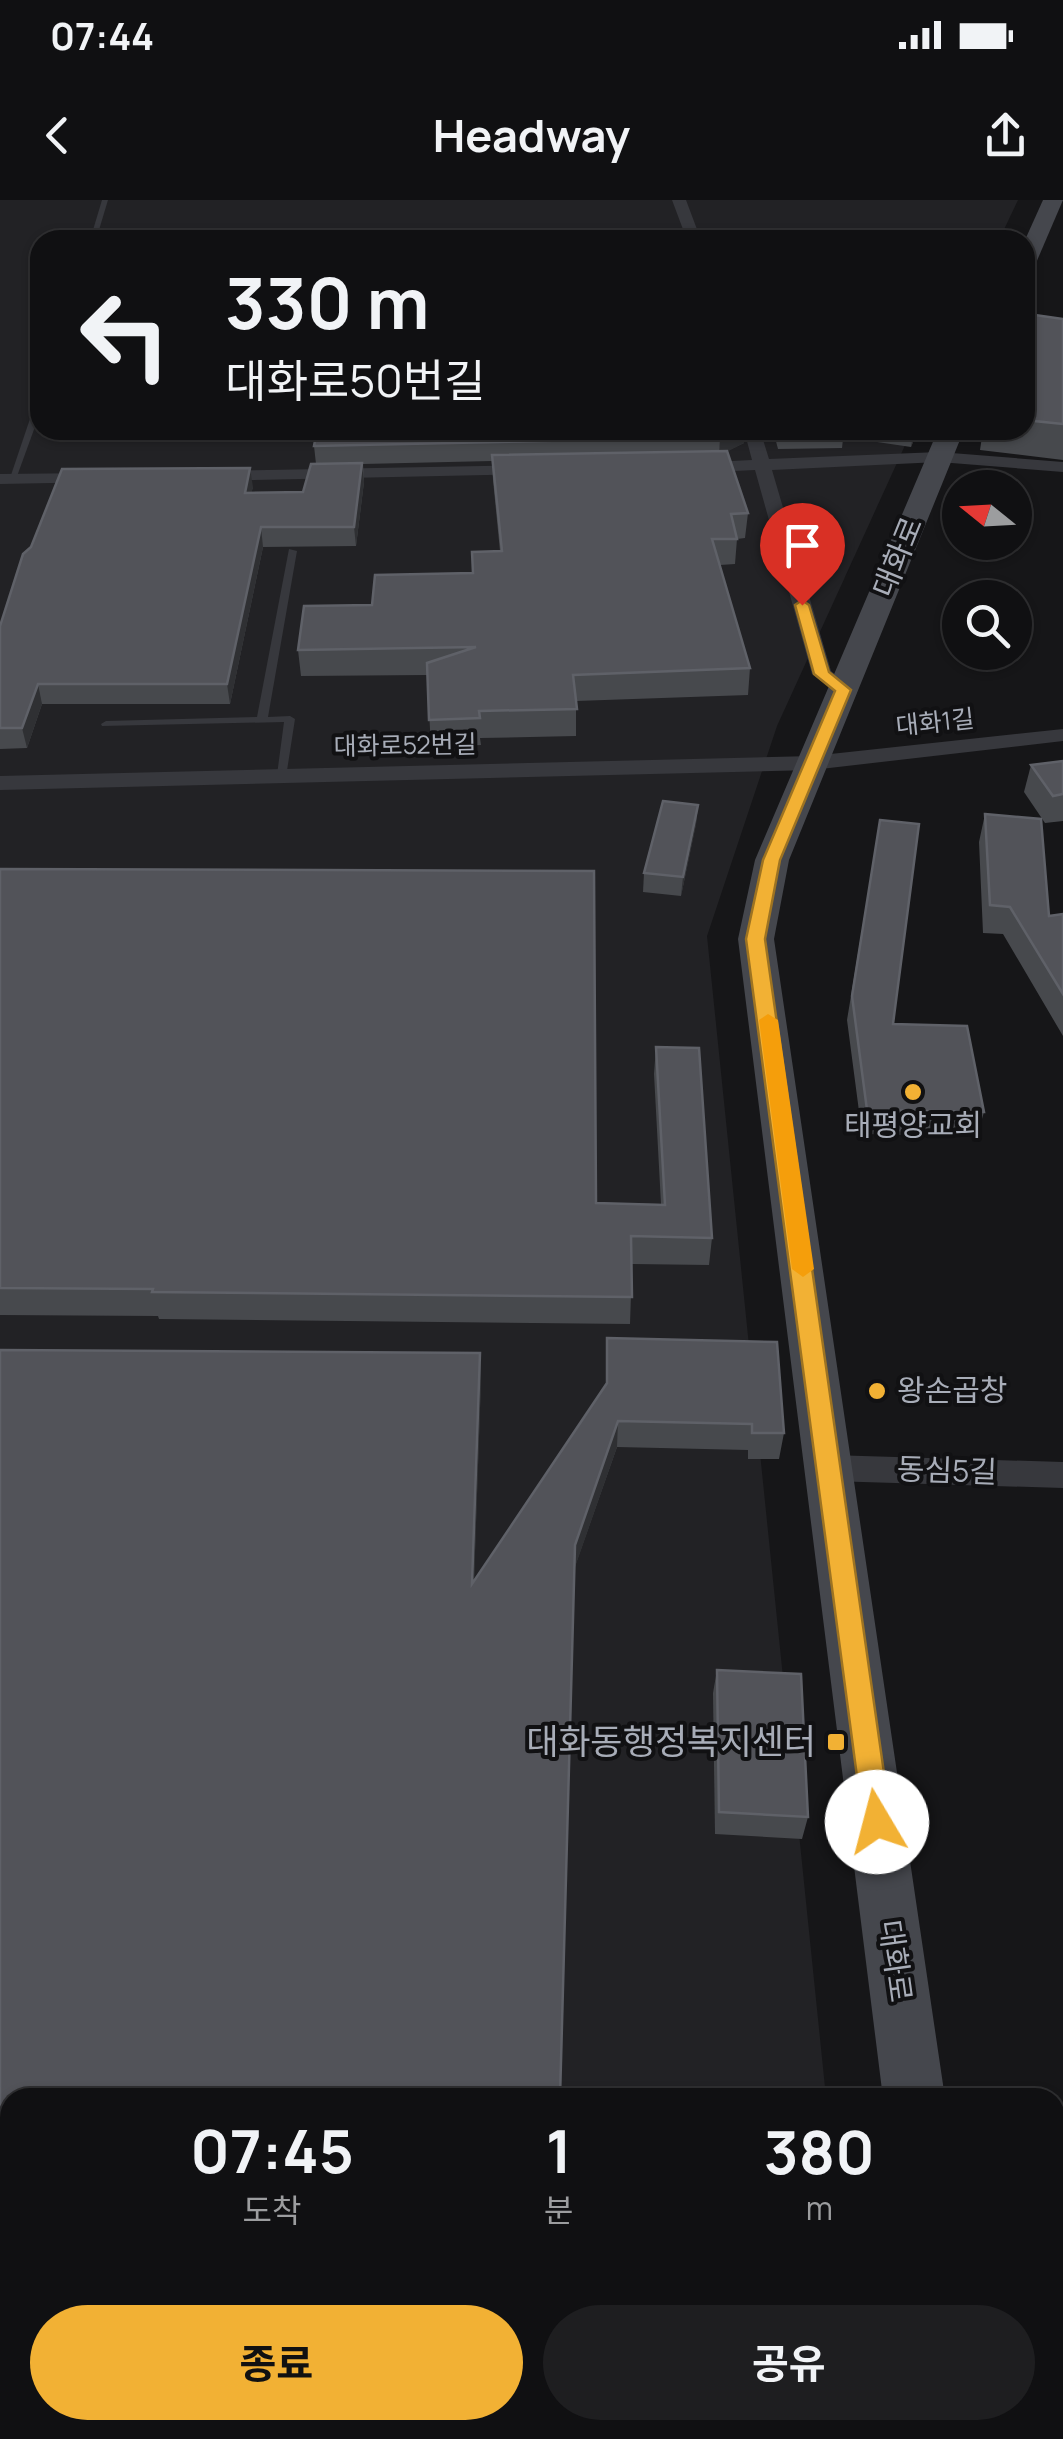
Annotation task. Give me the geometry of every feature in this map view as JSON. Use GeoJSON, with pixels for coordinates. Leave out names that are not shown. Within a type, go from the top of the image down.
{"type":"FeatureCollection","features":[{"type":"Feature","properties":{"kind":"main road"},"geometry":{"type":"LineString","coordinates":[[1035,240],[1053,200]]}},
{"type":"Feature","properties":{"kind":"main road","name":"대화로"},"geometry":{"type":"LineString","coordinates":[[913,2088],[756,939],[772,860],[947,440]]}},
{"type":"Feature","properties":{"kind":"street"},"geometry":{"type":"LineString","coordinates":[[679,200],[690,230]]}},
{"type":"Feature","properties":{"kind":"street"},"geometry":{"type":"LineString","coordinates":[[755,440],[822,674],[843,690]]}},
{"type":"Feature","properties":{"kind":"street"},"geometry":{"type":"LineString","coordinates":[[669,468],[939,458],[1063,467]]}},
{"type":"Feature","properties":{"kind":"street"},"geometry":{"type":"LineString","coordinates":[[191,476],[549,470]]}},
{"type":"Feature","properties":{"kind":"street"},"geometry":{"type":"LineString","coordinates":[[6,479],[112,477]]}},
{"type":"Feature","properties":{"kind":"street","name":"대화1길"},"geometry":{"type":"LineString","coordinates":[[812,763],[1063,735]]}},
{"type":"Feature","properties":{"kind":"street","name":"대화로52번길"},"geometry":{"type":"LineString","coordinates":[[0,782],[812,763]]}},
{"type":"Feature","properties":{"kind":"street","name":"동심5길"},"geometry":{"type":"LineString","coordinates":[[830,1468],[1063,1475]]}},
{"type":"Feature","properties":{"kind":"lane"},"geometry":{"type":"LineString","coordinates":[[96,230],[105,200]]}},
{"type":"Feature","properties":{"kind":"lane"},"geometry":{"type":"LineString","coordinates":[[6,479],[30,424]]}},
{"type":"Feature","properties":{"kind":"lane"},"geometry":{"type":"LineString","coordinates":[[262,720],[292,551]]}},
{"type":"Feature","properties":{"kind":"lane"},"geometry":{"type":"LineString","coordinates":[[106,724],[290,719],[282,775]]}},
{"type":"Feature","properties":{"kind":"shaded area"},"geometry":{"type":"Polygon","coordinates":[[[0,200],[1018,200],[1004,230],[30,230],[30,440],[907,440],[777,726],[707,936],[825,2088],[0,2088],[0,200]]]}},
{"type":"Feature","properties":{"kind":"building"},"geometry":{"type":"Polygon","coordinates":[[[1035,315],[1063,319],[1063,424],[1035,421],[1035,315]]]}},
{"type":"Feature","properties":{"kind":"building"},"geometry":{"type":"Polygon","coordinates":[[[315,440],[585,440],[314,446],[315,440]]]}},
{"type":"Feature","properties":{"kind":"building"},"geometry":{"type":"Polygon","coordinates":[[[727,451],[748,513],[731,514],[737,539],[712,539],[750,668],[573,675],[577,709],[479,711],[480,718],[429,720],[427,663],[476,647],[298,650],[304,606],[372,605],[375,575],[473,573],[472,552],[502,551],[492,455],[727,451]]]}},
{"type":"Feature","properties":{"kind":"building"},"geometry":{"type":"Polygon","coordinates":[[[362,463],[354,527],[261,527],[227,684],[38,684],[22,728],[0,728],[0,626],[23,554],[31,547],[62,469],[250,468],[245,493],[303,492],[311,464],[362,463]]]}},
{"type":"Feature","properties":{"kind":"building"},"geometry":{"type":"Polygon","coordinates":[[[1063,761],[1063,794],[1053,796],[1031,765],[1063,761]]]}},
{"type":"Feature","properties":{"kind":"building"},"geometry":{"type":"Polygon","coordinates":[[[663,801],[698,805],[683,877],[644,873],[663,801]]]}},
{"type":"Feature","properties":{"kind":"building"},"geometry":{"type":"Polygon","coordinates":[[[985,814],[1041,819],[1049,916],[1063,914],[1063,994],[1010,907],[990,905],[985,814]]]}},
{"type":"Feature","properties":{"kind":"building"},"geometry":{"type":"Polygon","coordinates":[[[880,820],[919,824],[893,1024],[967,1026],[984,1112],[867,1110],[852,996],[880,820]]]}},
{"type":"Feature","properties":{"kind":"building"},"geometry":{"type":"Polygon","coordinates":[[[0,869],[594,871],[596,1203],[665,1205],[656,1047],[699,1048],[712,1238],[631,1236],[632,1297],[0,1288],[0,869]]]}},
{"type":"Feature","properties":{"kind":"building"},"geometry":{"type":"Polygon","coordinates":[[[607,1338],[777,1342],[784,1433],[752,1433],[752,1424],[618,1421],[575,1545],[560,2088],[0,2088],[0,1350],[480,1353],[472,1584],[607,1383],[607,1338]]]}},
{"type":"Feature","properties":{"kind":"building"},"geometry":{"type":"Polygon","coordinates":[[[717,1670],[801,1674],[808,1817],[719,1812],[717,1670]]]}},
{"type":"Feature","properties":{"kind":"slow traffic"},"geometry":{"type":"LineString","coordinates":[[768,1020],[803,1269]]}},
{"type":"Feature","properties":{"kind":"place","name":"태평양교회"},"geometry":{"type":"Point","coordinates":[913,1092]}},
{"type":"Feature","properties":{"kind":"place","name":"왕손곱창"},"geometry":{"type":"Point","coordinates":[877,1391]}},
{"type":"Feature","properties":{"kind":"place","name":"대화동행정복지센터"},"geometry":{"type":"Point","coordinates":[836,1742]}},
{"type":"Feature","properties":{"kind":"route"},"geometry":{"type":"LineString","coordinates":[[802,605],[822,674],[843,690],[772,860],[756,939],[877,1822]]}}]}
